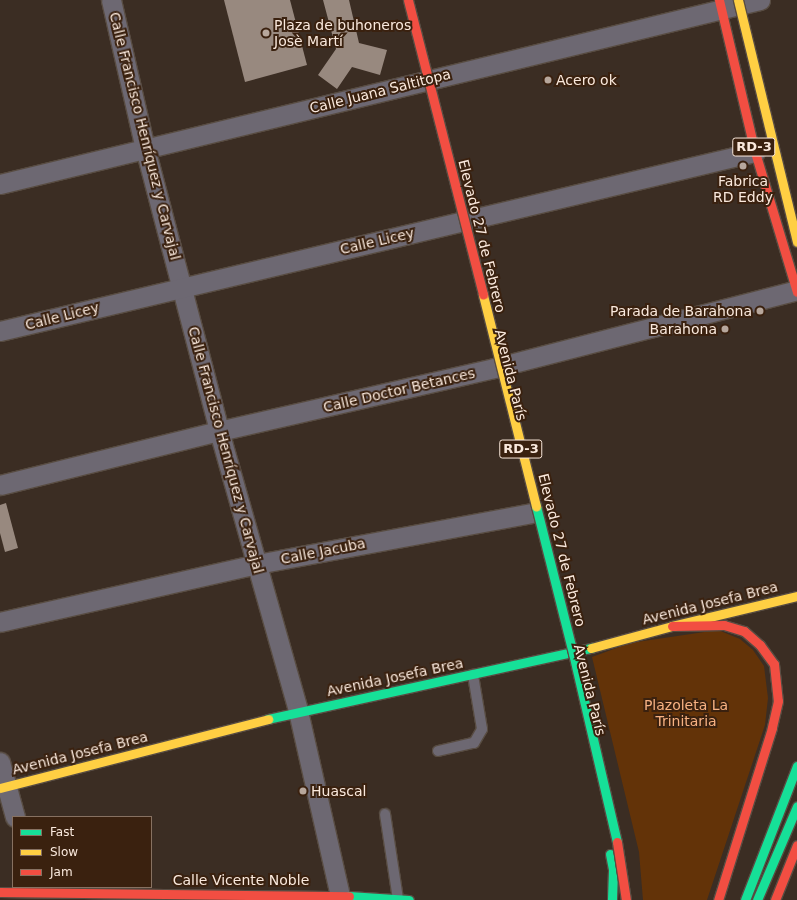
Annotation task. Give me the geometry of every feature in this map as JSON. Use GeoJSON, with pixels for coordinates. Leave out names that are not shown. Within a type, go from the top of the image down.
{"type":"FeatureCollection","features":[{"type":"Feature","properties":{"kind":"main road","name":"Avenida París"},"geometry":{"type":"LineString","coordinates":[[402,0],[424,81],[494,368],[567,655],[596,779],[613,870],[612,900]]}},
{"type":"Feature","properties":{"kind":"main road","name":"Elevado 27 de Febrero"},"geometry":{"type":"LineString","coordinates":[[408,0],[573,653],[619,852],[626,900]]}},
{"type":"Feature","properties":{"kind":"main road","name":"RD-3"},"geometry":{"type":"LineString","coordinates":[[738,0],[797,242]]}},
{"type":"Feature","properties":{"kind":"main road","name":"RD-3"},"geometry":{"type":"LineString","coordinates":[[720,5],[755,152],[797,291]]}},
{"type":"Feature","properties":{"kind":"main road","name":"Avenida Josefa Brea"},"geometry":{"type":"LineString","coordinates":[[3,787],[298,711],[567,655],[672,626],[797,596]]}},
{"type":"Feature","properties":{"kind":"main road"},"geometry":{"type":"LineString","coordinates":[[672,626],[724,625],[744,631],[760,644],[774,664],[778,701],[772,728],[718,900]]}},
{"type":"Feature","properties":{"kind":"main road"},"geometry":{"type":"LineString","coordinates":[[745,900],[797,766]]}},
{"type":"Feature","properties":{"kind":"main road"},"geometry":{"type":"LineString","coordinates":[[757,900],[797,806]]}},
{"type":"Feature","properties":{"kind":"main road"},"geometry":{"type":"LineString","coordinates":[[776,900],[797,845]]}},
{"type":"Feature","properties":{"kind":"main road","name":"Calle Vicente Noble"},"geometry":{"type":"LineString","coordinates":[[0,892],[92,896],[198,898],[341,897],[409,900]]}},
{"type":"Feature","properties":{"kind":"street","name":"Calle Francisco Henríquez y Carvajal"},"geometry":{"type":"LineString","coordinates":[[111,0],[145,148],[183,287],[219,431],[298,711],[341,897]]}},
{"type":"Feature","properties":{"kind":"street","name":"Calle Juana Saltitopa"},"geometry":{"type":"LineString","coordinates":[[0,184],[424,81],[720,5],[760,0]]}},
{"type":"Feature","properties":{"kind":"street","name":"Calle Licey"},"geometry":{"type":"LineString","coordinates":[[0,331],[755,152]]}},
{"type":"Feature","properties":{"kind":"street","name":"Calle Doctor Betances"},"geometry":{"type":"LineString","coordinates":[[0,485],[219,431],[494,368],[797,291]]}},
{"type":"Feature","properties":{"kind":"street","name":"Calle Jacuba"},"geometry":{"type":"LineString","coordinates":[[0,622],[257,564],[531,513]]}},
{"type":"Feature","properties":{"kind":"street"},"geometry":{"type":"LineString","coordinates":[[0,762],[3,787],[15,816]]}},
{"type":"Feature","properties":{"kind":"lane"},"geometry":{"type":"LineString","coordinates":[[438,752],[474,743],[482,729],[473,675]]}},
{"type":"Feature","properties":{"kind":"lane"},"geometry":{"type":"LineString","coordinates":[[385,814],[398,899]]}},
{"type":"Feature","properties":{"kind":"green space","name":"Plazoleta La Trinitaria"},"geometry":{"type":"Polygon","coordinates":[[[718,630],[740,639],[753,650],[764,666],[768,698],[765,725],[707,900],[643,900],[639,852],[592,657],[630,643],[718,630]]]}},
{"type":"Feature","properties":{"kind":"building","name":"Plaza de buhoneros Josè Martí"},"geometry":{"type":"Polygon","coordinates":[[[224,0],[290,0],[307,65],[245,82],[224,0]]]}},
{"type":"Feature","properties":{"kind":"building"},"geometry":{"type":"Polygon","coordinates":[[[323,0],[349,0],[359,43],[387,50],[380,75],[352,67],[337,89],[318,75],[336,49],[323,0]]]}},
{"type":"Feature","properties":{"kind":"building"},"geometry":{"type":"Polygon","coordinates":[[[6,503],[18,548],[5,552],[0,533],[0,505],[6,503]]]}},
{"type":"Feature","properties":{"kind":"traffic: fast"},"geometry":{"type":"LineString","coordinates":[[536,506],[573,653],[617,842]]}},
{"type":"Feature","properties":{"kind":"traffic: fast"},"geometry":{"type":"LineString","coordinates":[[268,719],[591,648]]}},
{"type":"Feature","properties":{"kind":"traffic: fast"},"geometry":{"type":"LineString","coordinates":[[745,900],[797,766]]}},
{"type":"Feature","properties":{"kind":"traffic: fast"},"geometry":{"type":"LineString","coordinates":[[757,900],[797,806]]}},
{"type":"Feature","properties":{"kind":"traffic: fast"},"geometry":{"type":"LineString","coordinates":[[610,854],[613,870],[612,900]]}},
{"type":"Feature","properties":{"kind":"traffic: fast"},"geometry":{"type":"LineString","coordinates":[[349,896],[409,900]]}},
{"type":"Feature","properties":{"kind":"traffic: slow"},"geometry":{"type":"LineString","coordinates":[[738,0],[797,242]]}},
{"type":"Feature","properties":{"kind":"traffic: slow"},"geometry":{"type":"LineString","coordinates":[[483,295],[536,506]]}},
{"type":"Feature","properties":{"kind":"traffic: slow"},"geometry":{"type":"LineString","coordinates":[[591,648],[672,626],[797,596]]}},
{"type":"Feature","properties":{"kind":"traffic: slow"},"geometry":{"type":"LineString","coordinates":[[0,788],[268,719]]}},
{"type":"Feature","properties":{"kind":"traffic: jam"},"geometry":{"type":"LineString","coordinates":[[408,0],[483,295]]}},
{"type":"Feature","properties":{"kind":"traffic: jam"},"geometry":{"type":"LineString","coordinates":[[719,0],[755,152],[797,292]]}},
{"type":"Feature","properties":{"kind":"traffic: jam"},"geometry":{"type":"LineString","coordinates":[[672,626],[724,625],[744,631],[760,645],[774,664],[778,701],[772,728],[718,900]]}},
{"type":"Feature","properties":{"kind":"traffic: jam"},"geometry":{"type":"LineString","coordinates":[[617,842],[626,900]]}},
{"type":"Feature","properties":{"kind":"traffic: jam"},"geometry":{"type":"LineString","coordinates":[[775,900],[797,845]]}},
{"type":"Feature","properties":{"kind":"traffic: jam"},"geometry":{"type":"LineString","coordinates":[[0,892],[349,896]]}},
{"type":"Feature","properties":{"kind":"place","name":"Plaza de buhoneros Josè Martí"},"geometry":{"type":"Point","coordinates":[266,33]}},
{"type":"Feature","properties":{"kind":"place","name":"Acero ok"},"geometry":{"type":"Point","coordinates":[548,80]}},
{"type":"Feature","properties":{"kind":"place","name":"Fabrica RD Eddy"},"geometry":{"type":"Point","coordinates":[743,166]}},
{"type":"Feature","properties":{"kind":"place","name":"Parada de Barahona"},"geometry":{"type":"Point","coordinates":[760,311]}},
{"type":"Feature","properties":{"kind":"place","name":"Barahona"},"geometry":{"type":"Point","coordinates":[725,329]}},
{"type":"Feature","properties":{"kind":"place","name":"Huascal"},"geometry":{"type":"Point","coordinates":[303,791]}}]}
